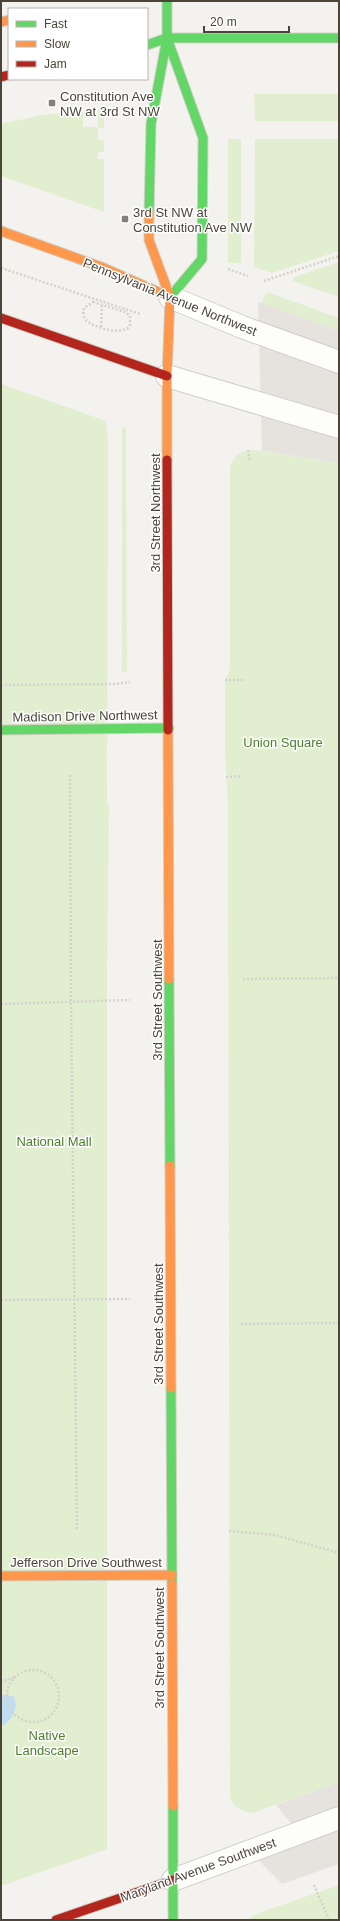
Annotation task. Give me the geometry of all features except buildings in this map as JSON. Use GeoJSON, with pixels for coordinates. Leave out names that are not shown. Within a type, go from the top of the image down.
{"type":"FeatureCollection","features":[{"type":"Feature","properties":{"kind":"main road","name":"3rd Street Northwest"},"geometry":{"type":"LineString","coordinates":[[167,1],[167,38],[151,124],[149,240],[170,297],[167,376],[169,728]]}},
{"type":"Feature","properties":{"kind":"main road"},"geometry":{"type":"LineString","coordinates":[[154,34],[167,38],[339,38]]}},
{"type":"Feature","properties":{"kind":"main road","name":"3rd Street Northwest"},"geometry":{"type":"LineString","coordinates":[[167,38],[203,138],[202,259],[170,297]]}},
{"type":"Feature","properties":{"kind":"main road"},"geometry":{"type":"LineString","coordinates":[[148,45],[167,38]]}},
{"type":"Feature","properties":{"kind":"main road","name":"Pennsylvania Avenue Northwest"},"geometry":{"type":"LineString","coordinates":[[1,231],[104,268],[170,297]]}},
{"type":"Feature","properties":{"kind":"main road"},"geometry":{"type":"LineString","coordinates":[[1,318],[100,354],[167,376]]}},
{"type":"Feature","properties":{"kind":"main road","name":"Madison Drive Northwest"},"geometry":{"type":"LineString","coordinates":[[1,730],[169,728]]}},
{"type":"Feature","properties":{"kind":"main road","name":"3rd Street Southwest"},"geometry":{"type":"LineString","coordinates":[[169,728],[173,1920]]}},
{"type":"Feature","properties":{"kind":"main road","name":"Jefferson Drive Southwest"},"geometry":{"type":"LineString","coordinates":[[1,1576],[172,1575]]}},
{"type":"Feature","properties":{"kind":"main road","name":"Maryland Avenue Southwest"},"geometry":{"type":"LineString","coordinates":[[56,1920],[173,1880]]}},
{"type":"Feature","properties":{"kind":"street","name":"Pennsylvania Avenue Northwest"},"geometry":{"type":"LineString","coordinates":[[170,297],[242,327],[339,362]]}},
{"type":"Feature","properties":{"kind":"street"},"geometry":{"type":"LineString","coordinates":[[167,376],[339,427]]}},
{"type":"Feature","properties":{"kind":"street","name":"Maryland Avenue Southwest"},"geometry":{"type":"LineString","coordinates":[[173,1880],[339,1818]]}},
{"type":"Feature","properties":{"kind":"path"},"geometry":{"type":"LineString","coordinates":[[264,281],[339,256]]}},
{"type":"Feature","properties":{"kind":"path"},"geometry":{"type":"LineString","coordinates":[[1,268],[168,323]]}},
{"type":"Feature","properties":{"kind":"path"},"geometry":{"type":"LineString","coordinates":[[228,269],[248,276]]}},
{"type":"Feature","properties":{"kind":"path"},"geometry":{"type":"LineString","coordinates":[[93,302],[125,312],[130,316],[130,326],[126,331],[120,332],[101,327],[86,320],[83,312],[88,304],[93,302]]}},
{"type":"Feature","properties":{"kind":"path"},"geometry":{"type":"LineString","coordinates":[[101,327],[102,306]]}},
{"type":"Feature","properties":{"kind":"path"},"geometry":{"type":"LineString","coordinates":[[248,450],[250,461]]}},
{"type":"Feature","properties":{"kind":"path"},"geometry":{"type":"LineString","coordinates":[[225,680],[243,680]]}},
{"type":"Feature","properties":{"kind":"path"},"geometry":{"type":"LineString","coordinates":[[1,686],[116,684],[130,682]]}},
{"type":"Feature","properties":{"kind":"path"},"geometry":{"type":"LineString","coordinates":[[70,775],[77,1530]]}},
{"type":"Feature","properties":{"kind":"path"},"geometry":{"type":"LineString","coordinates":[[226,777],[243,776]]}},
{"type":"Feature","properties":{"kind":"path"},"geometry":{"type":"LineString","coordinates":[[243,979],[339,978]]}},
{"type":"Feature","properties":{"kind":"path"},"geometry":{"type":"LineString","coordinates":[[1,1004],[130,1000]]}},
{"type":"Feature","properties":{"kind":"path"},"geometry":{"type":"LineString","coordinates":[[1,1300],[130,1299]]}},
{"type":"Feature","properties":{"kind":"path"},"geometry":{"type":"LineString","coordinates":[[241,1324],[339,1323]]}},
{"type":"Feature","properties":{"kind":"path"},"geometry":{"type":"LineString","coordinates":[[229,1531],[275,1535],[339,1553]]}},
{"type":"Feature","properties":{"kind":"path"},"geometry":{"type":"LineString","coordinates":[[1,1682],[16,1677],[23,1672],[32,1670],[49,1676],[55,1683],[59,1697],[57,1706],[52,1714],[41,1721],[25,1721],[13,1713],[7,1702],[7,1695],[9,1685],[16,1677]]}},
{"type":"Feature","properties":{"kind":"path"},"geometry":{"type":"LineString","coordinates":[[314,1885],[329,1920]]}},
{"type":"Feature","properties":{"kind":"green space"},"geometry":{"type":"Polygon","coordinates":[[[254,94],[339,94],[339,121],[255,121],[254,94]]]}},
{"type":"Feature","properties":{"kind":"green space"},"geometry":{"type":"Polygon","coordinates":[[[98,110],[104,110],[104,128],[98,128],[98,139],[104,140],[104,152],[98,152],[98,159],[104,159],[104,212],[1,176],[1,124],[42,115],[83,111],[83,127],[98,127],[98,110]]]}},
{"type":"Feature","properties":{"kind":"green space"},"geometry":{"type":"Polygon","coordinates":[[[228,139],[241,139],[241,263],[228,263],[228,139]]]}},
{"type":"Feature","properties":{"kind":"green space"},"geometry":{"type":"Polygon","coordinates":[[[255,139],[339,139],[339,251],[272,273],[254,267],[255,139]]]}},
{"type":"Feature","properties":{"kind":"green space"},"geometry":{"type":"Polygon","coordinates":[[[339,262],[339,297],[293,281],[294,277],[339,262]]]}},
{"type":"Feature","properties":{"kind":"green space"},"geometry":{"type":"Polygon","coordinates":[[[270,293],[339,318],[339,331],[261,304],[266,294],[270,293]]]}},
{"type":"Feature","properties":{"kind":"green space","name":"National Mall"},"geometry":{"type":"Polygon","coordinates":[[[1,384],[106,421],[108,446],[107,803],[109,804],[107,970],[107,1849],[1,1886],[1,384]]]}},
{"type":"Feature","properties":{"kind":"green space"},"geometry":{"type":"Polygon","coordinates":[[[122,427],[126,429],[127,672],[122,672],[122,427]]]}},
{"type":"Feature","properties":{"kind":"green space","name":"Union Square"},"geometry":{"type":"Polygon","coordinates":[[[252,450],[339,463],[339,1782],[252,1813],[238,1808],[230,1798],[228,801],[225,755],[225,680],[230,669],[230,466],[233,459],[238,454],[244,451],[252,450]]]}},
{"type":"Feature","properties":{"kind":"green space"},"geometry":{"type":"Polygon","coordinates":[[[339,1885],[339,1920],[248,1920],[253,1915],[339,1885]]]}},
{"type":"Feature","properties":{"kind":"shaded area"},"geometry":{"type":"Polygon","coordinates":[[[258,302],[339,331],[339,463],[262,451],[258,302]]]}},
{"type":"Feature","properties":{"kind":"shaded area"},"geometry":{"type":"Polygon","coordinates":[[[339,1782],[339,1864],[282,1884],[249,1851],[299,1833],[276,1805],[339,1782]]]}},
{"type":"Feature","properties":{"kind":"water"},"geometry":{"type":"Polygon","coordinates":[[[1,1695],[13,1696],[16,1705],[14,1713],[5,1724],[1,1726],[1,1695]]]}},
{"type":"Feature","properties":{"kind":"traffic: fast"},"geometry":{"type":"LineString","coordinates":[[149,214],[151,124],[167,38],[167,1]]}},
{"type":"Feature","properties":{"kind":"traffic: fast"},"geometry":{"type":"LineString","coordinates":[[167,38],[203,138],[202,259],[170,297]]}},
{"type":"Feature","properties":{"kind":"traffic: fast"},"geometry":{"type":"LineString","coordinates":[[148,45],[167,38],[339,38]]}},
{"type":"Feature","properties":{"kind":"traffic: fast"},"geometry":{"type":"LineString","coordinates":[[1,730],[169,728]]}},
{"type":"Feature","properties":{"kind":"traffic: fast"},"geometry":{"type":"LineString","coordinates":[[169,979],[170,1166]]}},
{"type":"Feature","properties":{"kind":"traffic: fast"},"geometry":{"type":"LineString","coordinates":[[171,1388],[172,1584]]}},
{"type":"Feature","properties":{"kind":"traffic: fast"},"geometry":{"type":"LineString","coordinates":[[173,1806],[173,1920]]}},
{"type":"Feature","properties":{"kind":"traffic: slow"},"geometry":{"type":"LineString","coordinates":[[1,22],[8,20]]}},
{"type":"Feature","properties":{"kind":"traffic: slow"},"geometry":{"type":"LineString","coordinates":[[149,214],[149,240],[170,297],[167,376],[167,460]]}},
{"type":"Feature","properties":{"kind":"traffic: slow"},"geometry":{"type":"LineString","coordinates":[[1,231],[104,268],[170,297]]}},
{"type":"Feature","properties":{"kind":"traffic: slow"},"geometry":{"type":"LineString","coordinates":[[168,730],[169,979]]}},
{"type":"Feature","properties":{"kind":"traffic: slow"},"geometry":{"type":"LineString","coordinates":[[170,1166],[171,1388]]}},
{"type":"Feature","properties":{"kind":"traffic: slow"},"geometry":{"type":"LineString","coordinates":[[1,1576],[172,1575]]}},
{"type":"Feature","properties":{"kind":"traffic: slow"},"geometry":{"type":"LineString","coordinates":[[172,1584],[173,1806]]}},
{"type":"Feature","properties":{"kind":"traffic: jam"},"geometry":{"type":"LineString","coordinates":[[1,77],[8,75]]}},
{"type":"Feature","properties":{"kind":"traffic: jam"},"geometry":{"type":"LineString","coordinates":[[1,318],[167,376]]}},
{"type":"Feature","properties":{"kind":"traffic: jam"},"geometry":{"type":"LineString","coordinates":[[167,460],[168,730]]}},
{"type":"Feature","properties":{"kind":"traffic: jam"},"geometry":{"type":"LineString","coordinates":[[56,1920],[173,1880]]}},
{"type":"Feature","properties":{"kind":"place","name":"Constitution Ave NW at 3rd St NW"},"geometry":{"type":"Point","coordinates":[52,103]}},
{"type":"Feature","properties":{"kind":"place","name":"3rd St NW at Constitution Ave NW"},"geometry":{"type":"Point","coordinates":[125,219]}},
{"type":"Feature","properties":{"kind":"park label","name":"Native Landscape"},"geometry":{"type":"Point","coordinates":[47,1742]}}]}
